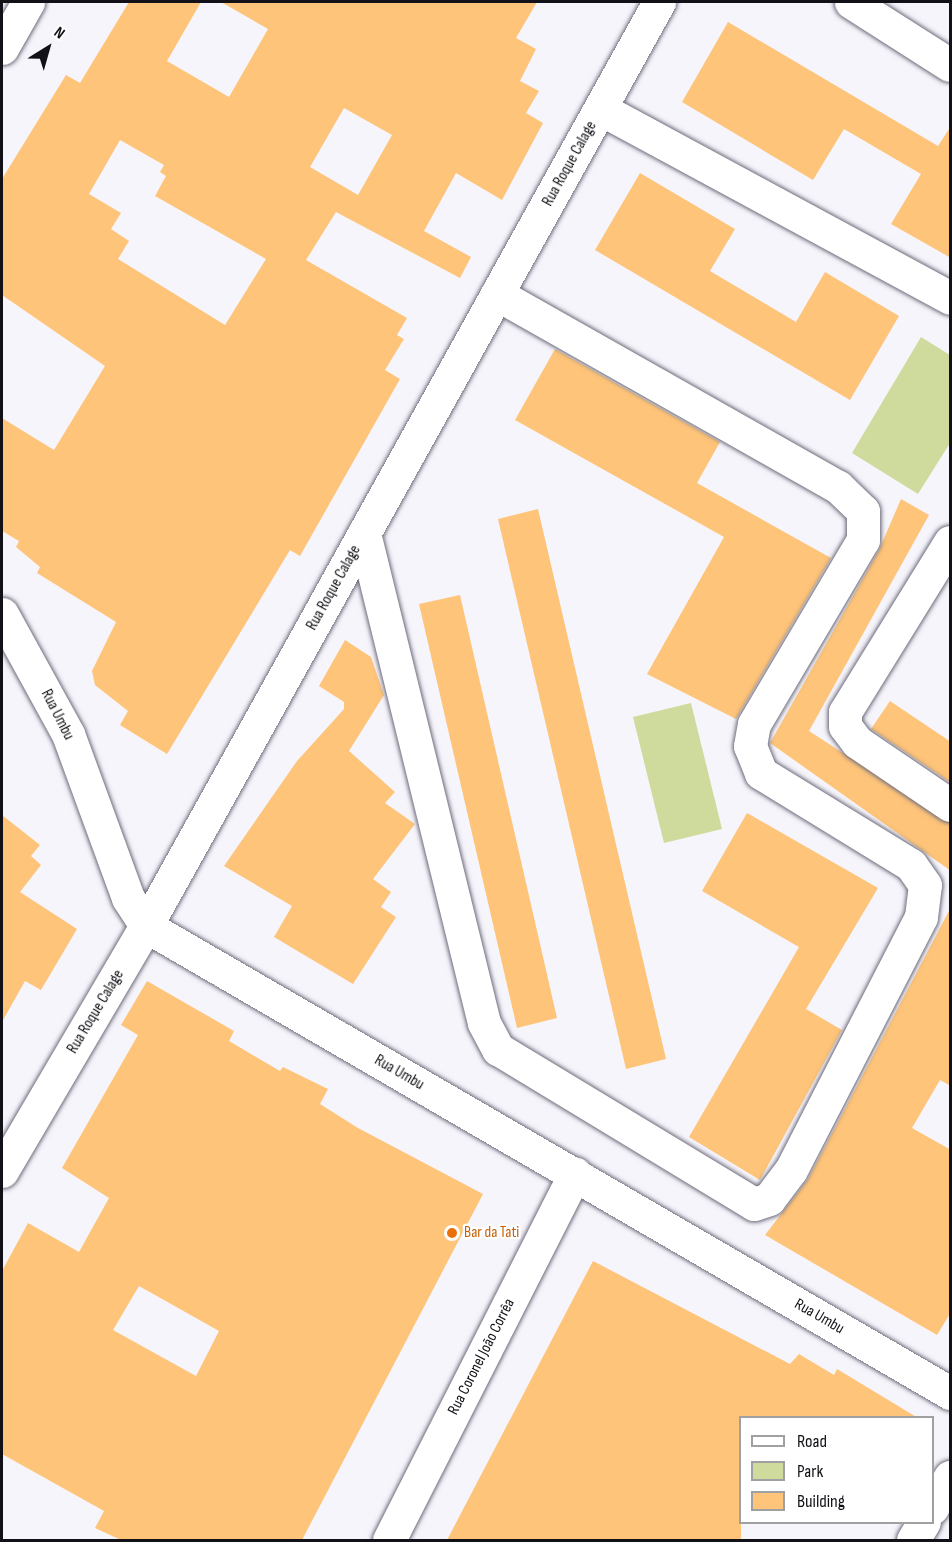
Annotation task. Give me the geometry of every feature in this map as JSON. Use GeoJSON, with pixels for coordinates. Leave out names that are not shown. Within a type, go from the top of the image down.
{"type":"FeatureCollection","features":[{"type":"Feature","properties":{"kind":"street"},"geometry":{"type":"LineString","coordinates":[[2,48],[28,2]]}},
{"type":"Feature","properties":{"kind":"street","name":"Rua Roque Calage"},"geometry":{"type":"LineString","coordinates":[[2,1171],[146,926],[659,2]]}},
{"type":"Feature","properties":{"kind":"street"},"geometry":{"type":"LineString","coordinates":[[851,2],[951,64]]}},
{"type":"Feature","properties":{"kind":"street"},"geometry":{"type":"LineString","coordinates":[[601,109],[951,298]]}},
{"type":"Feature","properties":{"kind":"street"},"geometry":{"type":"LineString","coordinates":[[364,533],[484,1023],[498,1049],[754,1204],[769,1199],[791,1170],[922,906],[925,885],[911,865],[761,772],[750,746],[754,724],[863,540],[863,511],[838,487],[497,294]]}},
{"type":"Feature","properties":{"kind":"street"},"geometry":{"type":"LineString","coordinates":[[951,542],[845,712],[845,726],[857,742],[951,804]]}},
{"type":"Feature","properties":{"kind":"street","name":"Rua Umbu"},"geometry":{"type":"LineString","coordinates":[[2,614],[68,734],[128,898],[146,926],[951,1393]]}},
{"type":"Feature","properties":{"kind":"street","name":"Rua Coronel João Corrêa"},"geometry":{"type":"LineString","coordinates":[[389,1540],[575,1174]]}},
{"type":"Feature","properties":{"kind":"street"},"geometry":{"type":"LineString","coordinates":[[934,1506],[951,1477]]}},
{"type":"Feature","properties":{"kind":"street"},"geometry":{"type":"LineString","coordinates":[[913,1540],[923,1524]]}},
{"type":"Feature","properties":{"kind":"green space"},"geometry":{"type":"Polygon","coordinates":[[[921,337],[950,355],[950,443],[918,494],[852,453],[921,337]]]}},
{"type":"Feature","properties":{"kind":"green space"},"geometry":{"type":"Polygon","coordinates":[[[691,703],[722,829],[664,843],[633,717],[691,703]]]}},
{"type":"Feature","properties":{"kind":"building"},"geometry":{"type":"Polygon","coordinates":[[[129,2],[201,2],[167,61],[229,97],[268,29],[221,2],[537,2],[516,38],[536,49],[520,81],[539,91],[526,113],[543,123],[502,200],[456,173],[424,231],[471,257],[460,278],[336,212],[306,260],[407,318],[397,335],[404,339],[385,370],[400,379],[300,556],[290,550],[167,754],[120,725],[128,711],[95,685],[92,671],[116,622],[37,573],[40,567],[16,547],[19,541],[2,531],[2,418],[54,450],[105,366],[2,295],[2,179],[66,75],[80,83],[129,2]],[[344,108],[310,167],[358,195],[392,135],[344,108]],[[120,140],[89,194],[121,213],[111,229],[129,241],[118,259],[225,325],[266,259],[155,196],[166,176],[160,172],[164,165],[120,140]]]}},
{"type":"Feature","properties":{"kind":"building"},"geometry":{"type":"Polygon","coordinates":[[[728,22],[938,146],[951,126],[951,258],[891,224],[921,174],[844,129],[813,180],[682,102],[728,22]]]}},
{"type":"Feature","properties":{"kind":"building"},"geometry":{"type":"Polygon","coordinates":[[[640,173],[735,229],[710,271],[796,322],[825,272],[899,316],[850,400],[595,250],[640,173]]]}},
{"type":"Feature","properties":{"kind":"building"},"geometry":{"type":"Polygon","coordinates":[[[555,349],[720,442],[697,483],[831,558],[736,719],[647,674],[724,537],[515,420],[555,349]]]}},
{"type":"Feature","properties":{"kind":"building"},"geometry":{"type":"Polygon","coordinates":[[[901,499],[929,515],[809,731],[951,823],[951,871],[770,743],[879,550],[901,499]]]}},
{"type":"Feature","properties":{"kind":"building"},"geometry":{"type":"Polygon","coordinates":[[[538,509],[666,1059],[626,1069],[498,519],[538,509]]]}},
{"type":"Feature","properties":{"kind":"building"},"geometry":{"type":"Polygon","coordinates":[[[460,595],[557,1018],[517,1028],[419,604],[460,595]]]}},
{"type":"Feature","properties":{"kind":"building"},"geometry":{"type":"Polygon","coordinates":[[[345,640],[371,657],[384,695],[349,751],[395,792],[385,803],[415,824],[373,879],[391,892],[381,907],[396,917],[353,984],[274,937],[292,906],[224,866],[297,761],[344,709],[344,702],[319,686],[345,640]]]}},
{"type":"Feature","properties":{"kind":"building"},"geometry":{"type":"Polygon","coordinates":[[[890,701],[951,742],[951,783],[871,729],[890,701]]]}},
{"type":"Feature","properties":{"kind":"building"},"geometry":{"type":"Polygon","coordinates":[[[747,813],[878,888],[806,1009],[842,1030],[760,1180],[689,1137],[799,947],[702,891],[747,813]]]}},
{"type":"Feature","properties":{"kind":"building"},"geometry":{"type":"Polygon","coordinates":[[[2,815],[40,845],[31,856],[41,865],[20,892],[77,929],[41,990],[25,981],[2,1022],[2,815]]]}},
{"type":"Feature","properties":{"kind":"building"},"geometry":{"type":"Polygon","coordinates":[[[951,907],[951,1086],[940,1080],[912,1128],[951,1150],[951,1312],[937,1335],[765,1235],[808,1179],[951,907]]]}},
{"type":"Feature","properties":{"kind":"building"},"geometry":{"type":"Polygon","coordinates":[[[147,981],[234,1031],[229,1041],[280,1071],[283,1067],[328,1089],[320,1104],[358,1128],[483,1194],[302,1540],[121,1540],[95,1528],[104,1511],[2,1454],[2,1271],[28,1223],[79,1252],[109,1198],[62,1168],[138,1035],[121,1025],[147,981]],[[139,1286],[113,1330],[196,1376],[219,1331],[139,1286]]]}},
{"type":"Feature","properties":{"kind":"building"},"geometry":{"type":"Polygon","coordinates":[[[593,1261],[790,1364],[799,1354],[834,1375],[837,1369],[915,1416],[739,1416],[741,1540],[447,1540],[593,1261]]]}},
{"type":"Feature","properties":{"kind":"place","name":"Bar da Tati"},"geometry":{"type":"Point","coordinates":[452,1233]}}]}
